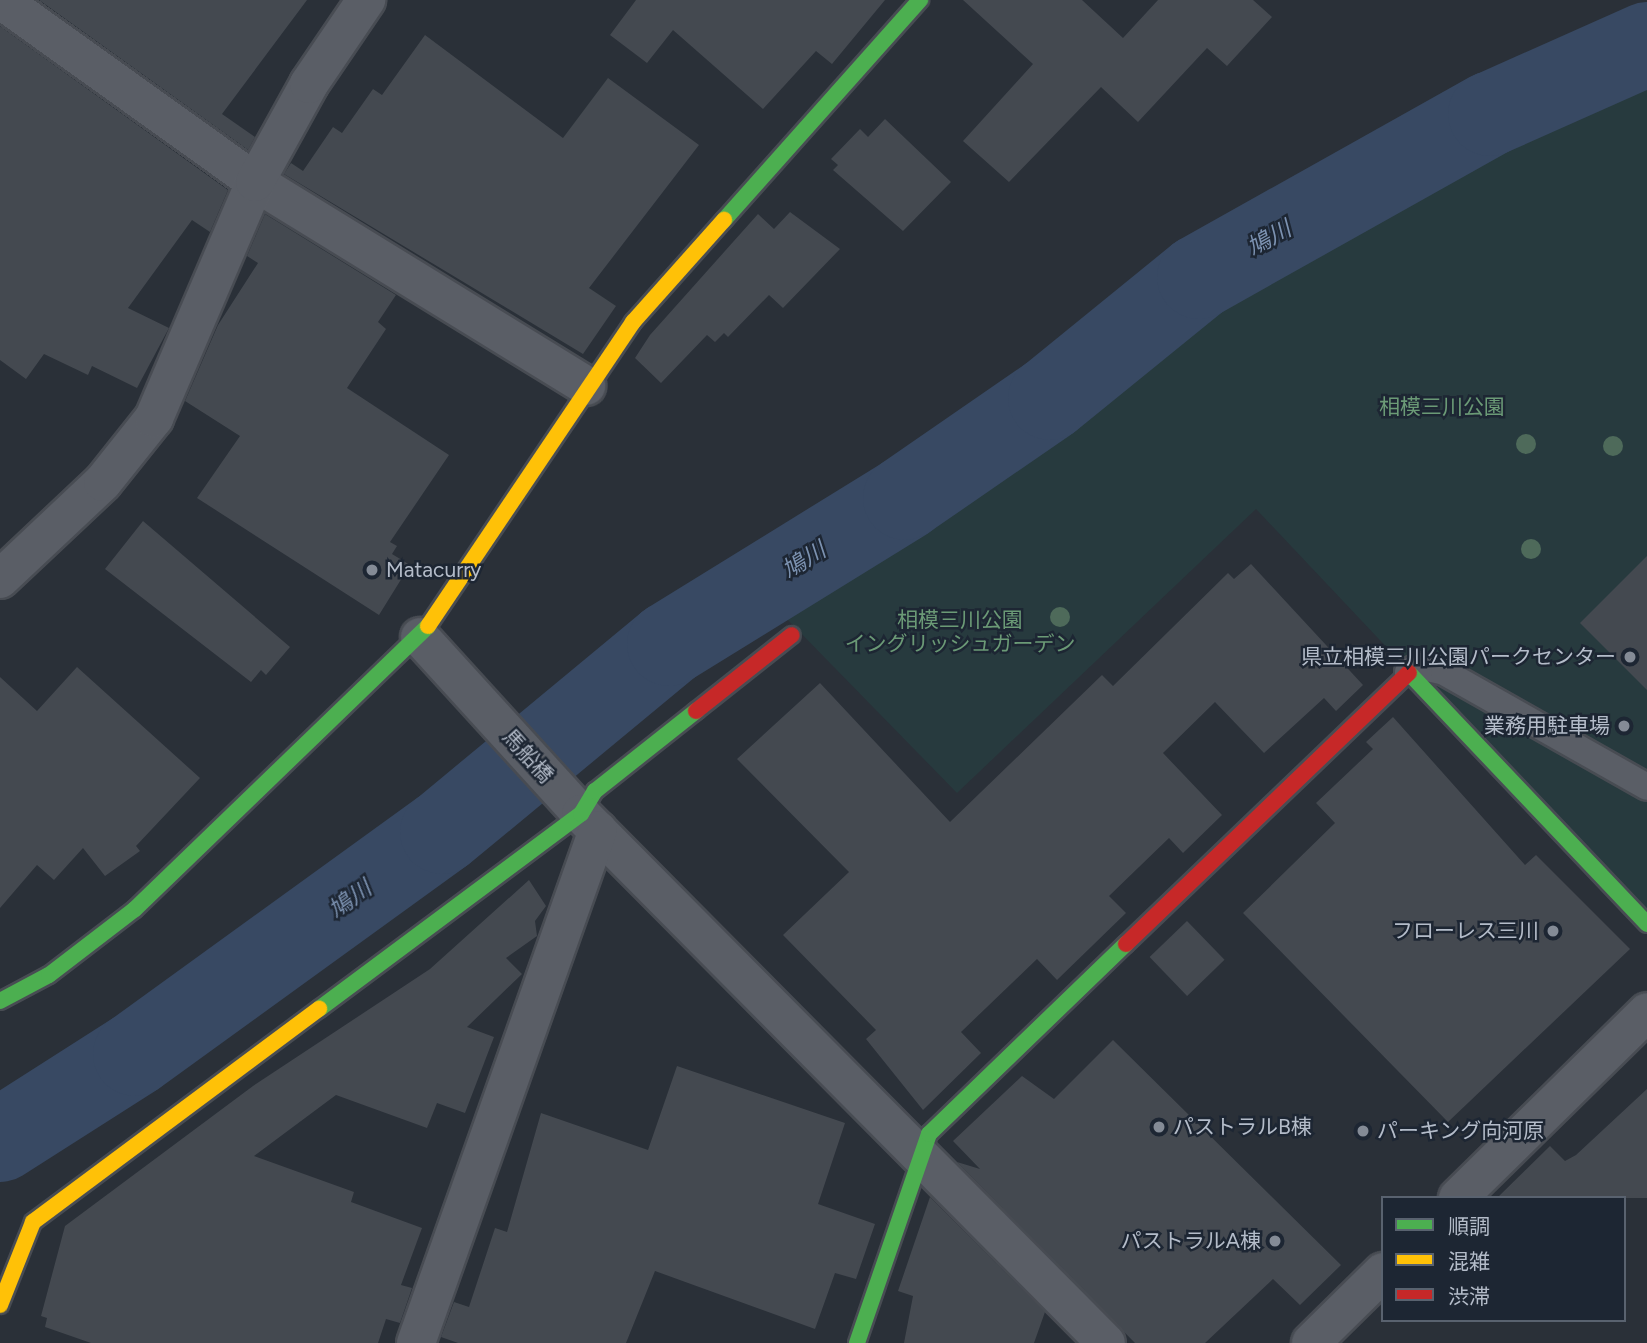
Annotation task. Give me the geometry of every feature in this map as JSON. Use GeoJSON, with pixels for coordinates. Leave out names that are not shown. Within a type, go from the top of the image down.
{"type":"FeatureCollection","features":[{"type":"Feature","properties":{"kind":"street"},"geometry":{"type":"LineString","coordinates":[[1,0],[255,182],[586,386]]}},
{"type":"Feature","properties":{"kind":"street"},"geometry":{"type":"LineString","coordinates":[[0,579],[103,482],[154,418],[255,182],[309,84],[366,0]]}},
{"type":"Feature","properties":{"kind":"street"},"geometry":{"type":"LineString","coordinates":[[0,1001],[49,975],[135,909],[420,637],[586,386],[736,202],[918,1]]}},
{"type":"Feature","properties":{"kind":"street"},"geometry":{"type":"LineString","coordinates":[[416,1343],[582,814],[595,791],[792,635]]}},
{"type":"Feature","properties":{"kind":"street","name":"馬船橋"},"geometry":{"type":"LineString","coordinates":[[420,637],[582,814],[1106,1343]]}},
{"type":"Feature","properties":{"kind":"street"},"geometry":{"type":"LineString","coordinates":[[857,1343],[929,1134],[1408,672],[1647,924]]}},
{"type":"Feature","properties":{"kind":"street"},"geometry":{"type":"LineString","coordinates":[[0,1305],[33,1222],[582,814]]}},
{"type":"Feature","properties":{"kind":"street"},"geometry":{"type":"LineString","coordinates":[[1460,1196],[1647,1012]]}},
{"type":"Feature","properties":{"kind":"street"},"geometry":{"type":"LineString","coordinates":[[1311,1343],[1381,1274]]}},
{"type":"Feature","properties":{"kind":"lane"},"geometry":{"type":"LineString","coordinates":[[1408,672],[1419,666],[1444,672],[1647,787]]}},
{"type":"Feature","properties":{"kind":"green space","name":"相模三川公園"},"geometry":{"type":"Polygon","coordinates":[[[1647,60],[1647,923],[1256,509],[957,793],[785,617],[1229,292],[1501,132],[1647,60]]]}},
{"type":"Feature","properties":{"kind":"building"},"geometry":{"type":"Polygon","coordinates":[[[39,0],[307,0],[222,114],[255,137],[248,150],[39,0]]]}},
{"type":"Feature","properties":{"kind":"building"},"geometry":{"type":"Polygon","coordinates":[[[636,0],[885,0],[832,64],[816,51],[763,109],[673,30],[647,63],[610,35],[636,0]]]}},
{"type":"Feature","properties":{"kind":"building"},"geometry":{"type":"Polygon","coordinates":[[[963,0],[1082,0],[1123,38],[1158,0],[1253,0],[1272,17],[1227,66],[1207,48],[1138,122],[1101,87],[1009,182],[963,141],[1033,64],[963,0]]]}},
{"type":"Feature","properties":{"kind":"building"},"geometry":{"type":"Polygon","coordinates":[[[0,26],[228,190],[210,232],[192,220],[128,308],[169,328],[137,388],[92,366],[88,375],[44,354],[26,379],[0,360],[0,26]]]}},
{"type":"Feature","properties":{"kind":"building"},"geometry":{"type":"Polygon","coordinates":[[[425,35],[563,138],[608,78],[699,145],[589,288],[616,306],[583,354],[284,174],[291,163],[303,171],[333,127],[342,133],[373,89],[382,95],[425,35]]]}},
{"type":"Feature","properties":{"kind":"building"},"geometry":{"type":"Polygon","coordinates":[[[885,119],[951,182],[903,231],[833,170],[838,165],[831,159],[860,129],[868,137],[885,119]]]}},
{"type":"Feature","properties":{"kind":"building"},"geometry":{"type":"Polygon","coordinates":[[[790,212],[840,249],[783,308],[769,295],[728,337],[724,333],[715,342],[707,335],[661,383],[635,358],[650,335],[758,214],[774,229],[790,212]]]}},
{"type":"Feature","properties":{"kind":"building"},"geometry":{"type":"Polygon","coordinates":[[[265,214],[396,295],[378,322],[386,329],[347,388],[449,455],[390,542],[397,546],[392,554],[410,565],[379,615],[197,498],[240,436],[185,401],[218,325],[258,263],[247,256],[265,214]]]}},
{"type":"Feature","properties":{"kind":"building"},"geometry":{"type":"Polygon","coordinates":[[[143,521],[290,647],[266,675],[261,670],[251,682],[105,569],[143,521]]]}},
{"type":"Feature","properties":{"kind":"building","name":"県立相模三川公園パークセンター"},"geometry":{"type":"Polygon","coordinates":[[[1647,556],[1647,690],[1580,623],[1647,556]]]}},
{"type":"Feature","properties":{"kind":"building"},"geometry":{"type":"Polygon","coordinates":[[[1251,564],[1363,685],[1336,711],[1324,698],[1264,753],[1215,702],[1163,753],[1222,815],[1183,853],[1169,838],[1109,896],[1126,913],[1057,980],[1037,959],[961,1032],[981,1053],[923,1110],[866,1039],[876,1030],[783,935],[849,872],[737,759],[820,683],[950,822],[1102,675],[1113,686],[1228,573],[1234,579],[1251,564]]]}},
{"type":"Feature","properties":{"kind":"building"},"geometry":{"type":"Polygon","coordinates":[[[77,667],[200,778],[136,846],[140,851],[105,876],[83,848],[54,880],[37,865],[0,908],[0,677],[37,711],[77,667]]]}},
{"type":"Feature","properties":{"kind":"building"},"geometry":{"type":"Polygon","coordinates":[[[1393,717],[1525,865],[1536,855],[1630,949],[1448,1122],[1243,913],[1335,823],[1316,803],[1373,749],[1366,742],[1393,717]]]}},
{"type":"Feature","properties":{"kind":"building"},"geometry":{"type":"Polygon","coordinates":[[[529,880],[546,906],[535,921],[537,936],[506,958],[522,974],[467,1027],[494,1037],[465,1113],[437,1103],[427,1128],[336,1095],[254,1156],[354,1192],[351,1202],[422,1228],[401,1285],[412,1288],[400,1323],[386,1319],[378,1343],[91,1343],[45,1327],[47,1318],[41,1316],[65,1226],[253,1086],[430,969],[529,880]]]}},
{"type":"Feature","properties":{"kind":"building"},"geometry":{"type":"Polygon","coordinates":[[[1187,921],[1225,960],[1187,996],[1150,957],[1187,921]]]}},
{"type":"Feature","properties":{"kind":"building"},"geometry":{"type":"Polygon","coordinates":[[[1113,1040],[1341,1265],[1300,1305],[1273,1279],[1205,1343],[1135,1343],[957,1162],[980,1169],[953,1141],[1022,1076],[1054,1099],[1113,1040]]]}},
{"type":"Feature","properties":{"kind":"building"},"geometry":{"type":"Polygon","coordinates":[[[677,1066],[845,1123],[818,1204],[875,1224],[856,1279],[835,1273],[815,1329],[655,1271],[626,1343],[458,1343],[441,1337],[454,1302],[469,1307],[495,1228],[507,1232],[541,1113],[648,1150],[677,1066]]]}},
{"type":"Feature","properties":{"kind":"building"},"geometry":{"type":"Polygon","coordinates":[[[1647,1089],[1647,1198],[1499,1196],[1550,1146],[1565,1161],[1576,1155],[1647,1089]]]}},
{"type":"Feature","properties":{"kind":"building"},"geometry":{"type":"Polygon","coordinates":[[[930,1197],[1045,1312],[1034,1343],[904,1343],[913,1296],[898,1291],[930,1197]]]}},
{"type":"Feature","properties":{"kind":"waterway","name":"鳩川"},"geometry":{"type":"LineString","coordinates":[[0,1140],[135,1054],[442,832],[669,644],[905,498],[1050,398],[1199,277],[1490,114],[1647,44]]}},
{"type":"Feature","properties":{"kind":"traffic: fast"},"geometry":{"type":"LineString","coordinates":[[724,220],[920,0]]}},
{"type":"Feature","properties":{"kind":"traffic: fast"},"geometry":{"type":"LineString","coordinates":[[0,1001],[49,975],[135,909],[428,626]]}},
{"type":"Feature","properties":{"kind":"traffic: fast"},"geometry":{"type":"LineString","coordinates":[[1409,673],[1647,924]]}},
{"type":"Feature","properties":{"kind":"traffic: fast"},"geometry":{"type":"LineString","coordinates":[[319,1009],[581,814],[595,791],[696,711]]}},
{"type":"Feature","properties":{"kind":"traffic: fast"},"geometry":{"type":"LineString","coordinates":[[857,1343],[929,1134],[1126,944]]}},
{"type":"Feature","properties":{"kind":"traffic: slow"},"geometry":{"type":"LineString","coordinates":[[428,626],[633,322],[724,220]]}},
{"type":"Feature","properties":{"kind":"traffic: slow"},"geometry":{"type":"LineString","coordinates":[[0,1305],[33,1222],[319,1009]]}},
{"type":"Feature","properties":{"kind":"traffic: jam"},"geometry":{"type":"LineString","coordinates":[[696,711],[792,635]]}},
{"type":"Feature","properties":{"kind":"traffic: jam"},"geometry":{"type":"LineString","coordinates":[[1126,944],[1409,673]]}},
{"type":"Feature","properties":{"kind":"place","name":"Matacurry"},"geometry":{"type":"Point","coordinates":[372,570]}},
{"type":"Feature","properties":{"kind":"place","name":"県立相模三川公園パークセンター"},"geometry":{"type":"Point","coordinates":[1630,657]}},
{"type":"Feature","properties":{"kind":"place","name":"業務用駐車場"},"geometry":{"type":"Point","coordinates":[1624,726]}},
{"type":"Feature","properties":{"kind":"place","name":"フローレス三川"},"geometry":{"type":"Point","coordinates":[1553,931]}},
{"type":"Feature","properties":{"kind":"place","name":"パストラルB棟"},"geometry":{"type":"Point","coordinates":[1159,1127]}},
{"type":"Feature","properties":{"kind":"place","name":"パーキング向河原"},"geometry":{"type":"Point","coordinates":[1363,1131]}},
{"type":"Feature","properties":{"kind":"place","name":"パストラルA棟"},"geometry":{"type":"Point","coordinates":[1275,1241]}},
{"type":"Feature","properties":{"kind":"park label","name":"相模三川公園 イングリッシュガーデン"},"geometry":{"type":"Point","coordinates":[960,632]}}]}
